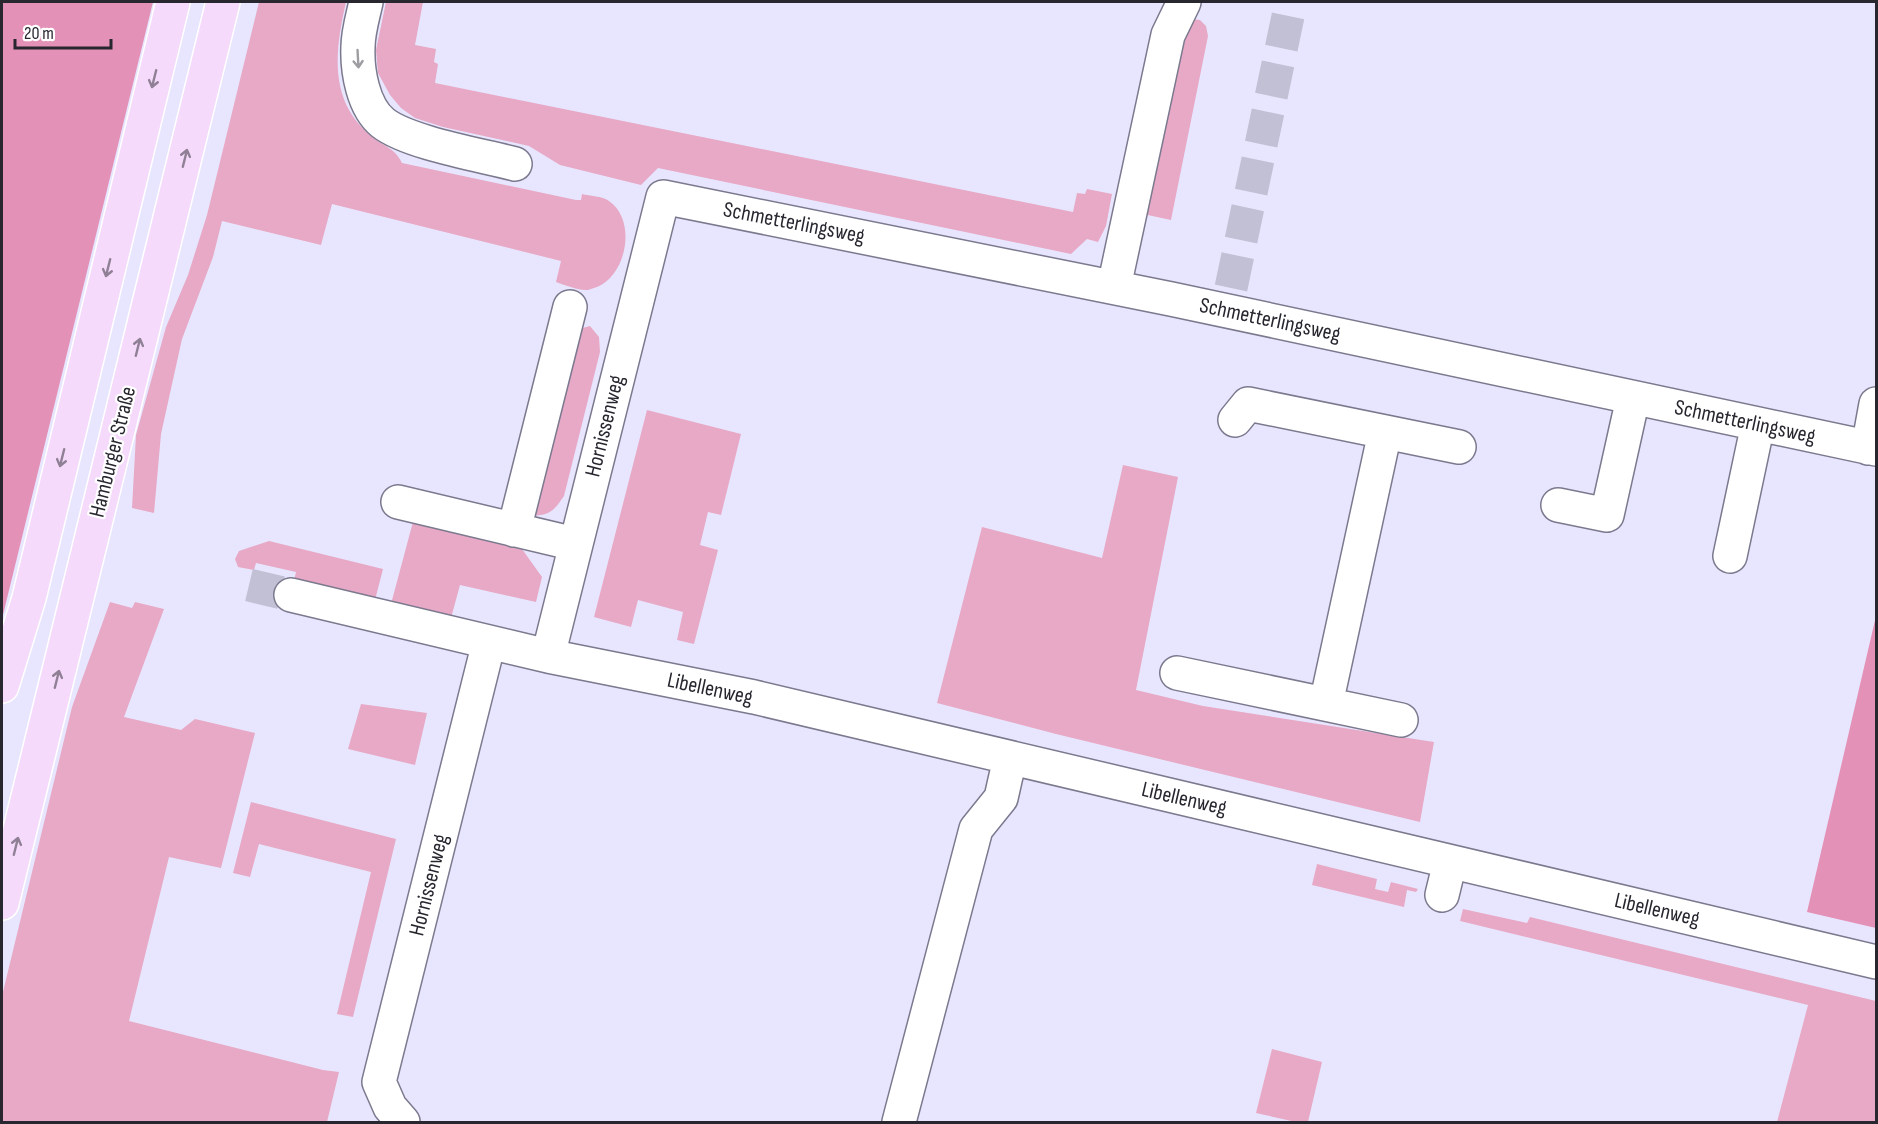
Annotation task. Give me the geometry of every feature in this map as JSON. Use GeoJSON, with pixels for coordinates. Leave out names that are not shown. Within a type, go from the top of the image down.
{"type":"FeatureCollection","features":[{"type":"Feature","properties":{"kind":"main road"},"geometry":{"type":"LineString","coordinates":[[2,686],[29,598],[172,2]]}},
{"type":"Feature","properties":{"kind":"main road","name":"Hamburger Straße"},"geometry":{"type":"LineString","coordinates":[[2,903],[223,2]]}},
{"type":"Feature","properties":{"kind":"street"},"geometry":{"type":"LineString","coordinates":[[366,2],[357,45],[359,78],[367,101],[382,122],[402,134],[515,164]]}},
{"type":"Feature","properties":{"kind":"street"},"geometry":{"type":"LineString","coordinates":[[1114,287],[1168,35],[1184,2]]}},
{"type":"Feature","properties":{"kind":"street","name":"Schmetterlingsweg"},"geometry":{"type":"LineString","coordinates":[[663,197],[1114,287],[1872,448]]}},
{"type":"Feature","properties":{"kind":"street","name":"Hornissenweg"},"geometry":{"type":"LineString","coordinates":[[548,656],[663,197]]}},
{"type":"Feature","properties":{"kind":"street"},"geometry":{"type":"LineString","coordinates":[[514,530],[570,307]]}},
{"type":"Feature","properties":{"kind":"street"},"geometry":{"type":"LineString","coordinates":[[1557,505],[1607,515],[1634,398]]}},
{"type":"Feature","properties":{"kind":"street"},"geometry":{"type":"LineString","coordinates":[[1872,448],[1876,404]]}},
{"type":"Feature","properties":{"kind":"street"},"geometry":{"type":"LineString","coordinates":[[1235,420],[1248,405],[1307,424],[1385,432],[1459,447]]}},
{"type":"Feature","properties":{"kind":"street"},"geometry":{"type":"LineString","coordinates":[[1730,556],[1758,424]]}},
{"type":"Feature","properties":{"kind":"street"},"geometry":{"type":"LineString","coordinates":[[1326,704],[1385,432]]}},
{"type":"Feature","properties":{"kind":"street"},"geometry":{"type":"LineString","coordinates":[[398,502],[575,544]]}},
{"type":"Feature","properties":{"kind":"street","name":"Libellenweg"},"geometry":{"type":"LineString","coordinates":[[291,595],[548,656],[754,697],[1876,962]]}},
{"type":"Feature","properties":{"kind":"street","name":"Hornissenweg"},"geometry":{"type":"LineString","coordinates":[[404,1122],[390,1107],[380,1082],[489,642]]}},
{"type":"Feature","properties":{"kind":"street"},"geometry":{"type":"LineString","coordinates":[[1177,673],[1251,681],[1326,704],[1401,720]]}},
{"type":"Feature","properties":{"kind":"street"},"geometry":{"type":"LineString","coordinates":[[899,1122],[976,829],[1001,798],[1010,758]]}},
{"type":"Feature","properties":{"kind":"street"},"geometry":{"type":"LineString","coordinates":[[1442,895],[1450,862]]}},
{"type":"Feature","properties":{"kind":"shaded area"},"geometry":{"type":"Polygon","coordinates":[[[2,2],[153,2],[2,619],[2,2]]]}},
{"type":"Feature","properties":{"kind":"shaded area"},"geometry":{"type":"Polygon","coordinates":[[[259,2],[346,2],[338,56],[341,91],[347,107],[357,122],[371,136],[392,151],[402,163],[576,200],[581,200],[582,194],[603,198],[618,210],[623,221],[625,247],[621,260],[607,281],[597,287],[584,290],[556,282],[561,261],[332,204],[321,245],[222,221],[213,257],[182,339],[161,434],[154,513],[132,508],[136,435],[166,327],[188,275],[207,215],[259,2]]]}},
{"type":"Feature","properties":{"kind":"shaded area"},"geometry":{"type":"Polygon","coordinates":[[[386,2],[423,2],[415,45],[436,49],[434,62],[438,64],[435,83],[1073,212],[1077,193],[1085,194],[1087,189],[1112,194],[1106,226],[1098,242],[1087,239],[1071,254],[658,168],[641,185],[560,165],[529,146],[443,127],[415,118],[401,108],[390,95],[378,73],[376,50],[386,2]]]}},
{"type":"Feature","properties":{"kind":"shaded area"},"geometry":{"type":"Polygon","coordinates":[[[1192,19],[1200,20],[1206,26],[1208,36],[1171,220],[1143,214],[1184,25],[1192,19]]]}},
{"type":"Feature","properties":{"kind":"shaded area"},"geometry":{"type":"Polygon","coordinates":[[[590,326],[599,337],[600,352],[564,496],[550,512],[530,516],[579,329],[590,326]]]}},
{"type":"Feature","properties":{"kind":"shaded area"},"geometry":{"type":"Polygon","coordinates":[[[647,410],[741,434],[721,515],[708,512],[700,545],[718,550],[694,644],[677,640],[683,612],[638,600],[631,627],[594,617],[647,410]]]}},
{"type":"Feature","properties":{"kind":"shaded area"},"geometry":{"type":"Polygon","coordinates":[[[1123,465],[1178,477],[1136,690],[1203,706],[1434,742],[1420,822],[937,703],[982,527],[1102,558],[1123,465]]]}},
{"type":"Feature","properties":{"kind":"shaded area"},"geometry":{"type":"Polygon","coordinates":[[[414,518],[517,542],[542,577],[536,602],[460,585],[451,618],[391,604],[414,518]]]}},
{"type":"Feature","properties":{"kind":"shaded area"},"geometry":{"type":"Polygon","coordinates":[[[269,541],[383,569],[375,600],[294,581],[296,572],[256,563],[254,570],[238,567],[235,559],[239,551],[269,541]]]}},
{"type":"Feature","properties":{"kind":"shaded area"},"geometry":{"type":"Polygon","coordinates":[[[110,602],[132,608],[135,602],[164,609],[124,717],[181,730],[195,719],[255,733],[221,868],[169,857],[129,1021],[323,1070],[339,1072],[327,1122],[2,1122],[2,996],[72,707],[110,602]]]}},
{"type":"Feature","properties":{"kind":"shaded area"},"geometry":{"type":"Polygon","coordinates":[[[1876,616],[1876,928],[1807,912],[1876,616]]]}},
{"type":"Feature","properties":{"kind":"shaded area"},"geometry":{"type":"Polygon","coordinates":[[[361,704],[427,713],[415,765],[348,749],[361,704]]]}},
{"type":"Feature","properties":{"kind":"shaded area"},"geometry":{"type":"Polygon","coordinates":[[[251,802],[396,839],[353,1017],[337,1014],[371,872],[259,844],[250,877],[233,873],[251,802]]]}},
{"type":"Feature","properties":{"kind":"shaded area"},"geometry":{"type":"Polygon","coordinates":[[[1317,864],[1377,879],[1375,889],[1388,892],[1391,882],[1418,889],[1416,892],[1407,890],[1404,907],[1312,885],[1317,864]]]}},
{"type":"Feature","properties":{"kind":"shaded area"},"geometry":{"type":"Polygon","coordinates":[[[1463,909],[1527,923],[1530,917],[1876,1001],[1876,1122],[1777,1122],[1808,1005],[1460,921],[1463,909]]]}},
{"type":"Feature","properties":{"kind":"shaded area"},"geometry":{"type":"Polygon","coordinates":[[[1272,1049],[1322,1062],[1308,1122],[1296,1122],[1256,1113],[1272,1049]]]}},
{"type":"Feature","properties":{"kind":"tunnel"},"geometry":{"type":"LineString","coordinates":[[1231,288],[1291,2]]}},
{"type":"Feature","properties":{"kind":"tunnel"},"geometry":{"type":"LineString","coordinates":[[249,585],[291,595]]}}]}
